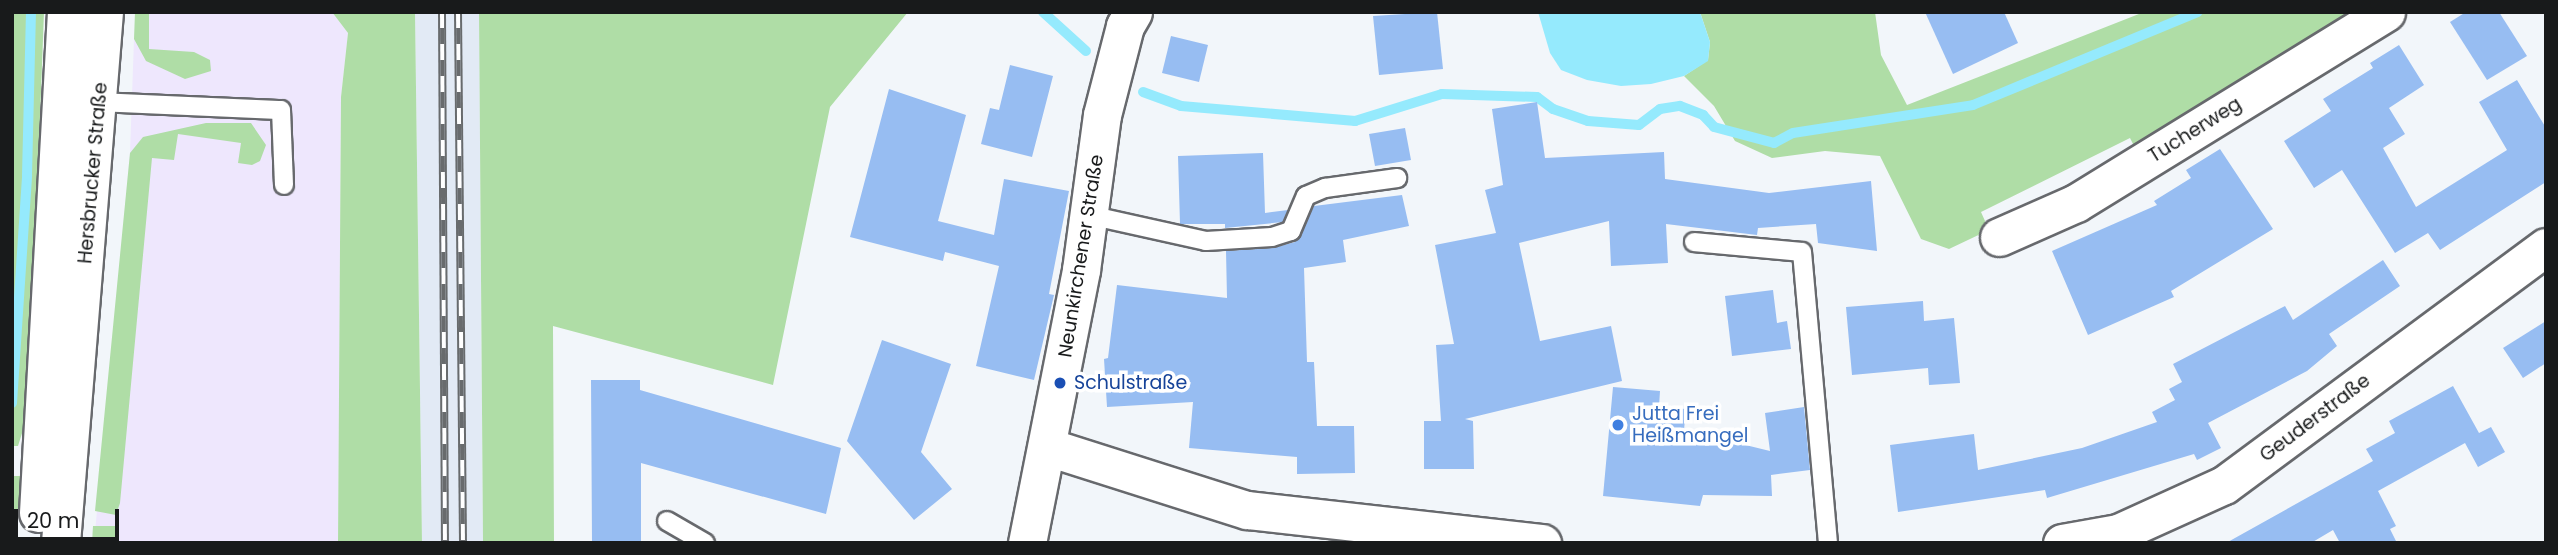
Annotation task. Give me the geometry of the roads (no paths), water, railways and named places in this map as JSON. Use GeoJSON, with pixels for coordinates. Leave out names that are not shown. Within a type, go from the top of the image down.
{"type":"FeatureCollection","features":[{"type":"Feature","properties":{"kind":"main road","name":"Hersbrucker Straße"},"geometry":{"type":"LineString","coordinates":[[67,12],[81,101]]}},
{"type":"Feature","properties":{"kind":"main road","name":"Hersbrucker Straße"},"geometry":{"type":"LineString","coordinates":[[64,332],[81,101],[104,12]]}},
{"type":"Feature","properties":{"kind":"main road"},"geometry":{"type":"LineString","coordinates":[[37,543],[64,332]]}},
{"type":"Feature","properties":{"kind":"main road"},"geometry":{"type":"LineString","coordinates":[[61,543],[64,332]]}},
{"type":"Feature","properties":{"kind":"street","name":"Tucherweg"},"geometry":{"type":"LineString","coordinates":[[1999,237],[2076,203],[2386,12]]}},
{"type":"Feature","properties":{"kind":"street","name":"Neunkirchener Straße"},"geometry":{"type":"LineString","coordinates":[[1027,543],[1048,447],[1089,215],[1102,115],[1124,17]]}},
{"type":"Feature","properties":{"kind":"street","name":"Geuderstraße"},"geometry":{"type":"LineString","coordinates":[[2062,543],[2118,533],[2224,485],[2546,247]]}},
{"type":"Feature","properties":{"kind":"street"},"geometry":{"type":"LineString","coordinates":[[1048,447],[1247,510],[1542,543]]}},
{"type":"Feature","properties":{"kind":"lane"},"geometry":{"type":"LineString","coordinates":[[81,101],[281,110],[284,185]]}},
{"type":"Feature","properties":{"kind":"lane"},"geometry":{"type":"LineString","coordinates":[[1089,215],[1206,241],[1272,237],[1290,231],[1306,196],[1325,188],[1397,178]]}},
{"type":"Feature","properties":{"kind":"lane"},"geometry":{"type":"LineString","coordinates":[[1694,242],[1802,252],[1828,543]]}},
{"type":"Feature","properties":{"kind":"lane"},"geometry":{"type":"LineString","coordinates":[[667,522],[705,543]]}},
{"type":"Feature","properties":{"kind":"water"},"geometry":{"type":"Polygon","coordinates":[[[1538,12],[1700,12],[1710,42],[1708,61],[1684,76],[1651,84],[1621,86],[1587,80],[1561,70],[1550,53],[1538,12]]]}},
{"type":"Feature","properties":{"kind":"waterway"},"geometry":{"type":"LineString","coordinates":[[12,403],[27,175],[31,12]]}},
{"type":"Feature","properties":{"kind":"waterway"},"geometry":{"type":"LineString","coordinates":[[1043,12],[1086,51]]}},
{"type":"Feature","properties":{"kind":"waterway"},"geometry":{"type":"LineString","coordinates":[[1143,92],[1181,106],[1355,121],[1442,94],[1537,97],[1553,109],[1588,121],[1639,125],[1660,109],[1680,106],[1703,115],[1714,127],[1774,143],[1793,133],[1973,105],[2198,12]]}},
{"type":"Feature","properties":{"kind":"railway"},"geometry":{"type":"LineString","coordinates":[[442,12],[445,543]]}},
{"type":"Feature","properties":{"kind":"railway"},"geometry":{"type":"LineString","coordinates":[[458,12],[463,543]]}},
{"type":"Feature","properties":{"kind":"place","name":"Schulstraße"},"geometry":{"type":"Point","coordinates":[1060,383]}},
{"type":"Feature","properties":{"kind":"place","name":"Jutta Frei Heißmangel"},"geometry":{"type":"Point","coordinates":[1618,425]}}]}
